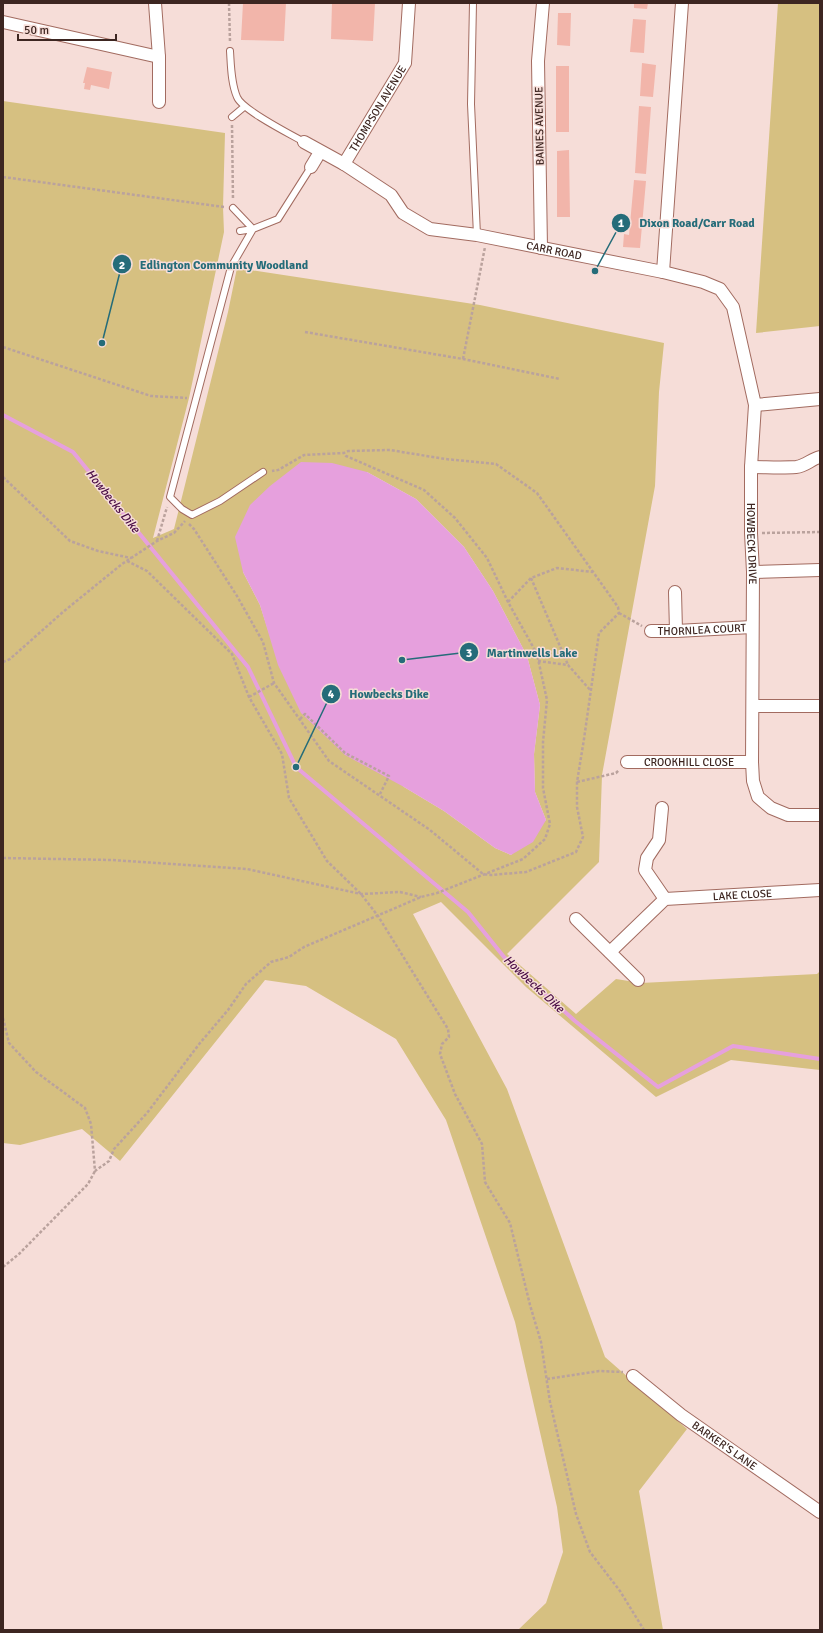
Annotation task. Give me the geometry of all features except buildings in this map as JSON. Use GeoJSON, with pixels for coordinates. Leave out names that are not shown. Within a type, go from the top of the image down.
{"type":"FeatureCollection","features":[{"type":"Feature","properties":{"kind":"street"},"geometry":{"type":"LineString","coordinates":[[155,3],[159,58],[159,102]]}},
{"type":"Feature","properties":{"kind":"street","name":"THOMPSON AVENUE"},"geometry":{"type":"LineString","coordinates":[[344,164],[405,63],[409,3]]}},
{"type":"Feature","properties":{"kind":"street","name":"BAINES AVENUE"},"geometry":{"type":"LineString","coordinates":[[541,248],[538,61],[543,3]]}},
{"type":"Feature","properties":{"kind":"street"},"geometry":{"type":"LineString","coordinates":[[663,272],[682,3]]}},
{"type":"Feature","properties":{"kind":"street"},"geometry":{"type":"LineString","coordinates":[[3,22],[159,58]]}},
{"type":"Feature","properties":{"kind":"street","name":"CARR ROAD"},"geometry":{"type":"LineString","coordinates":[[304,142],[344,164],[391,195],[403,213],[430,229],[482,236],[663,272]]}},
{"type":"Feature","properties":{"kind":"street"},"geometry":{"type":"LineString","coordinates":[[311,167],[320,152]]}},
{"type":"Feature","properties":{"kind":"street","name":"HOWBECK DRIVE"},"geometry":{"type":"LineString","coordinates":[[663,272],[703,282],[720,289],[733,307],[755,405],[751,467],[751,533],[753,572],[753,780],[758,797],[771,808],[788,815],[820,815]]}},
{"type":"Feature","properties":{"kind":"street"},"geometry":{"type":"LineString","coordinates":[[755,405],[820,399]]}},
{"type":"Feature","properties":{"kind":"street"},"geometry":{"type":"LineString","coordinates":[[751,467],[797,467],[808,464],[815,458],[820,457]]}},
{"type":"Feature","properties":{"kind":"street"},"geometry":{"type":"LineString","coordinates":[[753,572],[820,570]]}},
{"type":"Feature","properties":{"kind":"street"},"geometry":{"type":"LineString","coordinates":[[675,592],[676,631]]}},
{"type":"Feature","properties":{"kind":"street","name":"THORNLEA COURT"},"geometry":{"type":"LineString","coordinates":[[651,630],[676,631],[752,627]]}},
{"type":"Feature","properties":{"kind":"street"},"geometry":{"type":"LineString","coordinates":[[753,706],[820,706]]}},
{"type":"Feature","properties":{"kind":"street","name":"CROOKHILL CLOSE"},"geometry":{"type":"LineString","coordinates":[[626,762],[752,762]]}},
{"type":"Feature","properties":{"kind":"street"},"geometry":{"type":"LineString","coordinates":[[610,952],[665,899],[645,870],[646,858],[659,840],[662,808]]}},
{"type":"Feature","properties":{"kind":"street","name":"LAKE CLOSE"},"geometry":{"type":"LineString","coordinates":[[665,899],[820,890]]}},
{"type":"Feature","properties":{"kind":"street"},"geometry":{"type":"LineString","coordinates":[[576,919],[638,980]]}},
{"type":"Feature","properties":{"kind":"street","name":"BARKER'S LANE"},"geometry":{"type":"LineString","coordinates":[[633,1376],[681,1415],[820,1512]]}},
{"type":"Feature","properties":{"kind":"lane"},"geometry":{"type":"LineString","coordinates":[[473,3],[471,104],[482,236]]}},
{"type":"Feature","properties":{"kind":"lane"},"geometry":{"type":"LineString","coordinates":[[230,51],[231,72],[237,98],[244,107],[304,142]]}},
{"type":"Feature","properties":{"kind":"lane"},"geometry":{"type":"LineString","coordinates":[[232,117],[244,107]]}},
{"type":"Feature","properties":{"kind":"lane"},"geometry":{"type":"LineString","coordinates":[[240,231],[253,229],[278,219],[311,167]]}},
{"type":"Feature","properties":{"kind":"lane"},"geometry":{"type":"LineString","coordinates":[[233,208],[253,229]]}},
{"type":"Feature","properties":{"kind":"lane"},"geometry":{"type":"LineString","coordinates":[[253,229],[231,267],[170,497],[182,509],[192,515],[220,501],[263,472]]}},
{"type":"Feature","properties":{"kind":"path"},"geometry":{"type":"LineString","coordinates":[[229,3],[230,51]]}},
{"type":"Feature","properties":{"kind":"path"},"geometry":{"type":"LineString","coordinates":[[3,177],[233,208],[232,117]]}},
{"type":"Feature","properties":{"kind":"path"},"geometry":{"type":"LineString","coordinates":[[463,359],[482,236]]}},
{"type":"Feature","properties":{"kind":"path"},"geometry":{"type":"LineString","coordinates":[[305,332],[463,359],[560,379]]}},
{"type":"Feature","properties":{"kind":"path"},"geometry":{"type":"LineString","coordinates":[[3,347],[150,396],[196,399]]}},
{"type":"Feature","properties":{"kind":"path"},"geometry":{"type":"LineString","coordinates":[[263,472],[278,470],[304,455],[344,453],[348,451],[390,450],[445,459],[496,464],[537,493],[618,606],[619,613]]}},
{"type":"Feature","properties":{"kind":"path"},"geometry":{"type":"LineString","coordinates":[[3,1267],[19,1254],[88,1184],[95,1171],[109,1161],[114,1149],[147,1114],[200,1043],[251,980],[271,962],[289,956],[304,947],[421,897],[437,893],[523,859],[545,839],[550,824],[544,788],[543,742],[547,700],[537,654],[508,602],[487,558],[455,518],[424,490],[346,456],[344,453]]}},
{"type":"Feature","properties":{"kind":"path"},"geometry":{"type":"LineString","coordinates":[[3,477],[70,542],[98,551],[131,558]]}},
{"type":"Feature","properties":{"kind":"path"},"geometry":{"type":"LineString","coordinates":[[157,541],[170,497]]}},
{"type":"Feature","properties":{"kind":"path"},"geometry":{"type":"LineString","coordinates":[[3,662],[10,659],[63,612],[127,561],[157,541],[174,533],[192,515]]}},
{"type":"Feature","properties":{"kind":"path"},"geometry":{"type":"LineString","coordinates":[[186,521],[194,528],[237,596],[263,642],[274,683],[329,760],[430,830],[484,874],[491,875],[526,872],[576,852],[583,837],[577,807],[577,782],[592,690],[598,633],[619,613]]}},
{"type":"Feature","properties":{"kind":"path"},"geometry":{"type":"LineString","coordinates":[[751,533],[820,532]]}},
{"type":"Feature","properties":{"kind":"path"},"geometry":{"type":"LineString","coordinates":[[127,561],[147,571],[232,654],[249,697],[282,754],[289,798],[326,861],[361,894],[378,916],[448,1029],[449,1037],[442,1044],[440,1054],[455,1094],[482,1144],[485,1182],[510,1223],[530,1305],[541,1342],[550,1402],[576,1514],[590,1552],[620,1591],[644,1630]]}},
{"type":"Feature","properties":{"kind":"path"},"geometry":{"type":"LineString","coordinates":[[508,602],[531,578],[557,568],[593,572]]}},
{"type":"Feature","properties":{"kind":"path"},"geometry":{"type":"LineString","coordinates":[[531,578],[568,665],[592,690]]}},
{"type":"Feature","properties":{"kind":"path"},"geometry":{"type":"LineString","coordinates":[[619,613],[651,630]]}},
{"type":"Feature","properties":{"kind":"path"},"geometry":{"type":"LineString","coordinates":[[538,661],[568,665]]}},
{"type":"Feature","properties":{"kind":"path"},"geometry":{"type":"LineString","coordinates":[[249,697],[274,683]]}},
{"type":"Feature","properties":{"kind":"path"},"geometry":{"type":"LineString","coordinates":[[300,719],[305,714],[345,753],[389,776],[380,794]]}},
{"type":"Feature","properties":{"kind":"path"},"geometry":{"type":"LineString","coordinates":[[577,782],[616,773],[626,762]]}},
{"type":"Feature","properties":{"kind":"path"},"geometry":{"type":"LineString","coordinates":[[3,858],[112,860],[247,869],[361,894],[400,892],[421,897]]}},
{"type":"Feature","properties":{"kind":"path"},"geometry":{"type":"LineString","coordinates":[[3,1018],[9,1043],[36,1072],[85,1108],[91,1124],[95,1171]]}},
{"type":"Feature","properties":{"kind":"path"},"geometry":{"type":"LineString","coordinates":[[547,1379],[599,1371],[624,1372],[633,1376]]}},
{"type":"Feature","properties":{"kind":"shaded area"},"geometry":{"type":"Polygon","coordinates":[[[778,3],[820,3],[820,326],[756,333],[778,3]]]}},
{"type":"Feature","properties":{"kind":"shaded area"},"geometry":{"type":"Polygon","coordinates":[[[3,101],[225,133],[223,207],[224,232],[189,398],[153,538],[174,529],[228,312],[237,268],[480,305],[664,343],[659,392],[655,486],[602,775],[599,862],[507,954],[576,1014],[616,979],[641,983],[817,974],[820,971],[820,1070],[731,1060],[656,1097],[526,987],[441,902],[413,914],[507,1089],[605,1357],[687,1429],[639,1491],[663,1630],[518,1630],[546,1603],[563,1552],[557,1507],[515,1322],[446,1120],[396,1039],[306,986],[265,980],[120,1161],[82,1129],[20,1145],[3,1143],[3,101]],[[367,472],[243,572],[260,605],[269,633],[404,787],[444,811],[495,848],[511,855],[546,820],[535,792],[534,754],[540,705],[527,656],[493,591],[464,547],[416,499],[367,472]]]}},
{"type":"Feature","properties":{"kind":"shaded area"},"geometry":{"type":"Polygon","coordinates":[[[301,462],[332,463],[367,472],[416,499],[464,547],[493,591],[527,656],[540,705],[534,754],[535,792],[546,820],[533,842],[511,855],[495,848],[444,811],[345,755],[301,713],[278,665],[260,605],[243,572],[235,537],[250,505],[270,486],[301,462]]]}},
{"type":"Feature","properties":{"kind":"waterway","name":"Howbecks Dike"},"geometry":{"type":"LineString","coordinates":[[3,415],[73,452],[248,667],[296,767],[468,912],[504,957],[575,1021],[658,1087],[733,1046],[820,1059]]}},
{"type":"Feature","properties":{"kind":"place","name":"Dixon Road/Carr Road"},"geometry":{"type":"Point","coordinates":[595,271]}},
{"type":"Feature","properties":{"kind":"place","name":"Edlington Community Woodland"},"geometry":{"type":"Point","coordinates":[102,343]}},
{"type":"Feature","properties":{"kind":"place","name":"Martinwells Lake"},"geometry":{"type":"Point","coordinates":[402,660]}},
{"type":"Feature","properties":{"kind":"place","name":"Howbecks Dike"},"geometry":{"type":"Point","coordinates":[296,767]}}]}
